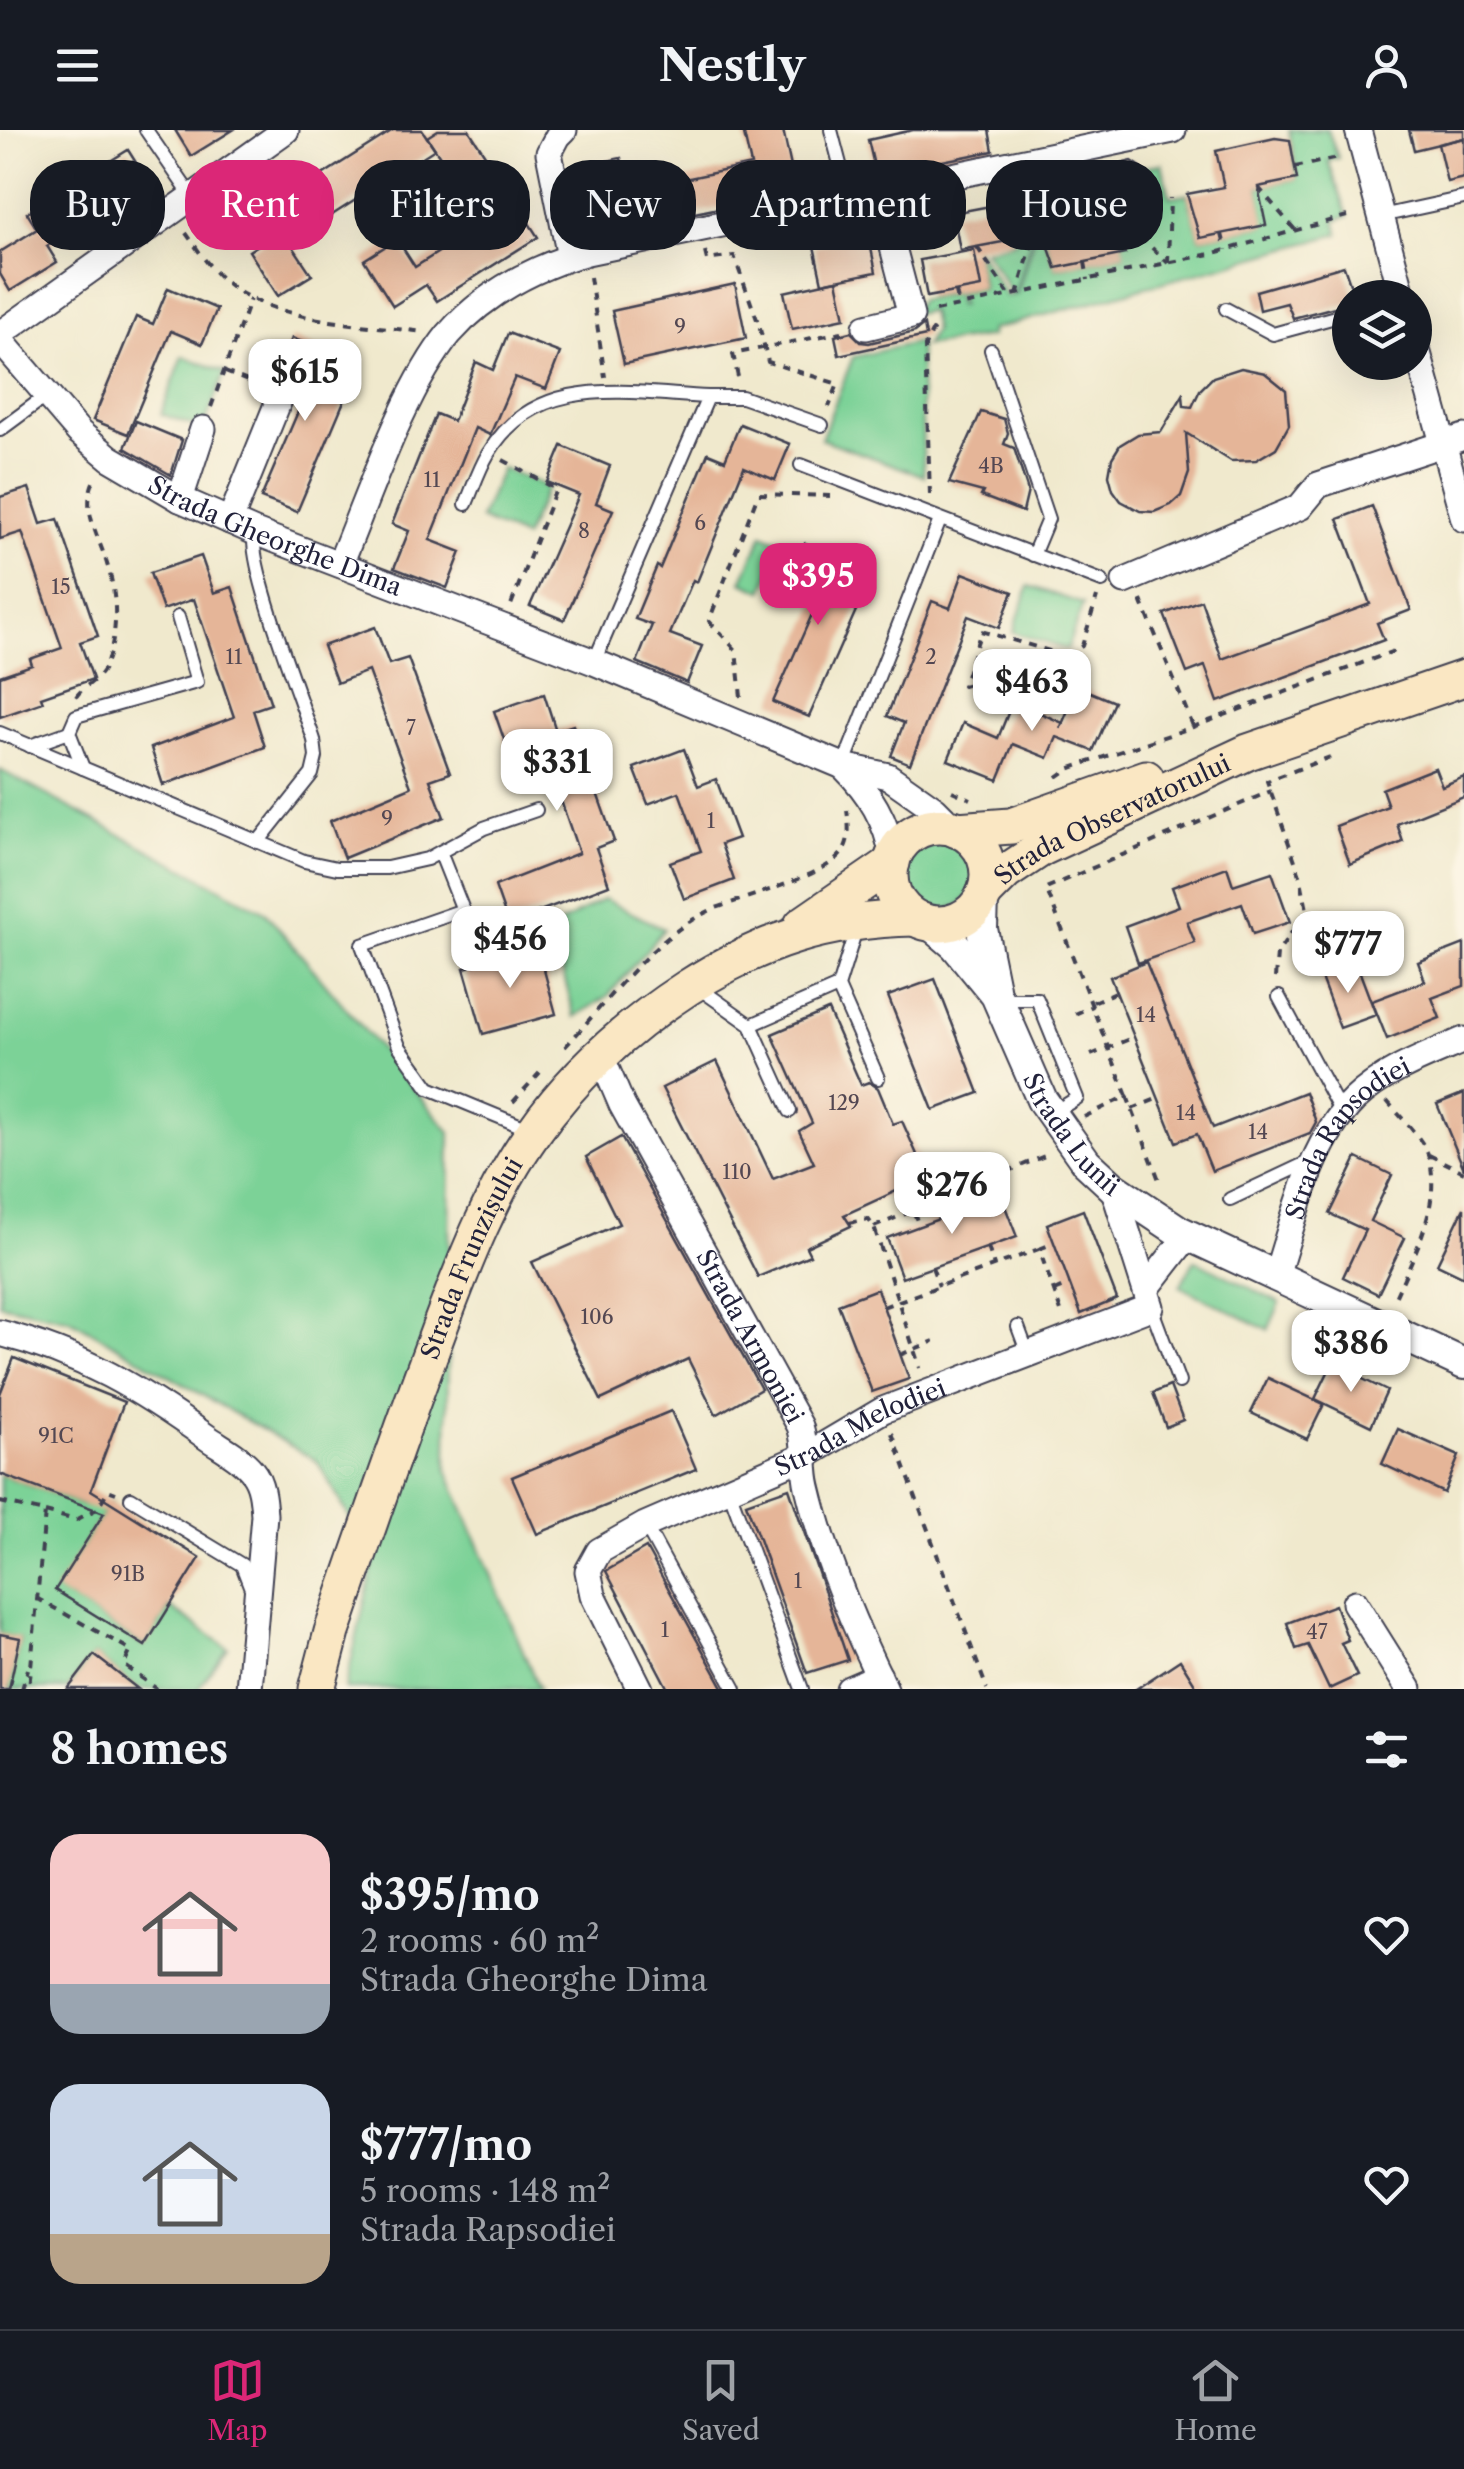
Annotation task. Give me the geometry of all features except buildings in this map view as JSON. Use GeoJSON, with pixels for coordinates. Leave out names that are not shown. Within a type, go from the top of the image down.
{"type":"FeatureCollection","features":[{"type":"Feature","properties":{"kind":"main road","name":"Strada Observatorului"},"geometry":{"type":"LineString","coordinates":[[984,896],[1006,872],[1042,848],[1258,767],[1464,678]]}},
{"type":"Feature","properties":{"kind":"main road","name":"Strada Observatorului"},"geometry":{"type":"LineString","coordinates":[[963,820],[1011,826],[1206,759],[1258,767]]}},
{"type":"Feature","properties":{"kind":"main road"},"geometry":{"type":"LineString","coordinates":[[963,820],[984,854],[988,874],[984,896],[976,908],[954,922],[922,920],[896,898],[890,881],[892,861],[901,844],[913,834],[963,820]]}},
{"type":"Feature","properties":{"kind":"main road","name":"Strada Frunzișului"},"geometry":{"type":"LineString","coordinates":[[317,1689],[332,1632],[403,1422],[461,1267],[534,1131],[600,1054],[647,1014],[719,967],[777,940],[892,861]]}},
{"type":"Feature","properties":{"kind":"main road","name":"Strada Frunzișului"},"geometry":{"type":"LineString","coordinates":[[777,940],[858,921],[922,920]]}},
{"type":"Feature","properties":{"kind":"street"},"geometry":{"type":"LineString","coordinates":[[244,160],[286,130]]}},
{"type":"Feature","properties":{"kind":"street"},"geometry":{"type":"LineString","coordinates":[[564,130],[550,153],[578,254]]}},
{"type":"Feature","properties":{"kind":"street"},"geometry":{"type":"LineString","coordinates":[[966,171],[1132,134],[1173,130]]}},
{"type":"Feature","properties":{"kind":"street"},"geometry":{"type":"LineString","coordinates":[[1358,130],[1369,215],[1396,280]]}},
{"type":"Feature","properties":{"kind":"street"},"geometry":{"type":"LineString","coordinates":[[0,337],[185,203]]}},
{"type":"Feature","properties":{"kind":"street"},"geometry":{"type":"LineString","coordinates":[[340,564],[412,395],[448,336],[480,305],[521,277],[578,254],[716,226]]}},
{"type":"Feature","properties":{"kind":"street"},"geometry":{"type":"LineString","coordinates":[[866,327],[911,316],[894,250]]}},
{"type":"Feature","properties":{"kind":"street","name":"Strada Gheorghe Dima"},"geometry":{"type":"LineString","coordinates":[[0,337],[46,396],[106,456],[180,500],[594,662],[843,766],[888,776],[963,820]]}},
{"type":"Feature","properties":{"kind":"street"},"geometry":{"type":"LineString","coordinates":[[1430,380],[1454,440],[1464,518]]}},
{"type":"Feature","properties":{"kind":"street"},"geometry":{"type":"LineString","coordinates":[[230,521],[281,395]]}},
{"type":"Feature","properties":{"kind":"street"},"geometry":{"type":"LineString","coordinates":[[180,500],[203,429]]}},
{"type":"Feature","properties":{"kind":"street"},"geometry":{"type":"LineString","coordinates":[[1120,580],[1300,507],[1318,485],[1454,440]]}},
{"type":"Feature","properties":{"kind":"street","name":"Strada Gheorghe Dima"},"geometry":{"type":"LineString","coordinates":[[843,766],[860,782],[879,813],[892,861]]}},
{"type":"Feature","properties":{"kind":"street","name":"Strada Lunii"},"geometry":{"type":"LineString","coordinates":[[984,896],[982,930],[997,997]]}},
{"type":"Feature","properties":{"kind":"street","name":"Strada Lunii"},"geometry":{"type":"LineString","coordinates":[[922,920],[955,945],[997,997],[1086,1162],[1113,1187],[1183,1233],[1464,1364]]}},
{"type":"Feature","properties":{"kind":"street","name":"Strada Rapsodiei"},"geometry":{"type":"LineString","coordinates":[[1275,1278],[1315,1158],[1342,1114],[1357,1097],[1405,1065],[1464,1040]]}},
{"type":"Feature","properties":{"kind":"street","name":"Strada Armoniei"},"geometry":{"type":"LineString","coordinates":[[600,1054],[622,1105],[800,1426],[807,1455],[808,1486],[830,1557],[882,1683]]}},
{"type":"Feature","properties":{"kind":"street"},"geometry":{"type":"LineString","coordinates":[[1113,1187],[1148,1298]]}},
{"type":"Feature","properties":{"kind":"street"},"geometry":{"type":"LineString","coordinates":[[1148,1298],[1183,1233]]}},
{"type":"Feature","properties":{"kind":"street","name":"Strada Melodiei"},"geometry":{"type":"LineString","coordinates":[[640,1689],[594,1595],[588,1570],[599,1551],[645,1525],[807,1455],[884,1410],[1071,1338],[1148,1298]]}},
{"type":"Feature","properties":{"kind":"street"},"geometry":{"type":"LineString","coordinates":[[0,1333],[53,1348],[106,1370],[147,1394],[252,1470],[261,1490],[264,1515],[249,1689]]}},
{"type":"Feature","properties":{"kind":"street"},"geometry":{"type":"LineString","coordinates":[[1354,1603],[1410,1689]]}},
{"type":"Feature","properties":{"kind":"street"},"geometry":{"type":"LineString","coordinates":[[849,1689],[882,1683]]}},
{"type":"Feature","properties":{"kind":"lane"},"geometry":{"type":"LineString","coordinates":[[146,130],[185,187]]}},
{"type":"Feature","properties":{"kind":"lane"},"geometry":{"type":"LineString","coordinates":[[831,130],[839,160]]}},
{"type":"Feature","properties":{"kind":"lane"},"geometry":{"type":"LineString","coordinates":[[1369,215],[1464,198]]}},
{"type":"Feature","properties":{"kind":"lane"},"geometry":{"type":"LineString","coordinates":[[1226,309],[1273,334],[1332,318]]}},
{"type":"Feature","properties":{"kind":"lane"},"geometry":{"type":"LineString","coordinates":[[990,350],[1048,519],[1033,555]]}},
{"type":"Feature","properties":{"kind":"lane"},"geometry":{"type":"LineString","coordinates":[[466,504],[488,452],[522,414],[567,394],[742,397],[822,425]]}},
{"type":"Feature","properties":{"kind":"lane"},"geometry":{"type":"LineString","coordinates":[[0,430],[46,396]]}},
{"type":"Feature","properties":{"kind":"lane"},"geometry":{"type":"LineString","coordinates":[[594,662],[708,397]]}},
{"type":"Feature","properties":{"kind":"lane"},"geometry":{"type":"LineString","coordinates":[[800,465],[1033,555],[1120,580]]}},
{"type":"Feature","properties":{"kind":"lane"},"geometry":{"type":"LineString","coordinates":[[843,766],[940,520]]}},
{"type":"Feature","properties":{"kind":"lane"},"geometry":{"type":"LineString","coordinates":[[256,532],[252,538],[258,569],[314,740],[316,757],[312,774],[258,842]]}},
{"type":"Feature","properties":{"kind":"lane"},"geometry":{"type":"LineString","coordinates":[[83,768],[69,732],[76,716],[197,682],[178,617]]}},
{"type":"Feature","properties":{"kind":"lane"},"geometry":{"type":"LineString","coordinates":[[30,746],[69,732]]}},
{"type":"Feature","properties":{"kind":"lane"},"geometry":{"type":"LineString","coordinates":[[0,733],[304,861],[337,868],[386,868],[427,859],[484,828],[536,810]]}},
{"type":"Feature","properties":{"kind":"lane"},"geometry":{"type":"LineString","coordinates":[[440,852],[462,910],[362,945],[399,1046],[430,1088],[534,1131]]}},
{"type":"Feature","properties":{"kind":"lane"},"geometry":{"type":"LineString","coordinates":[[858,921],[838,987],[878,1078]]}},
{"type":"Feature","properties":{"kind":"lane"},"geometry":{"type":"LineString","coordinates":[[693,984],[750,1025],[790,1111]]}},
{"type":"Feature","properties":{"kind":"lane"},"geometry":{"type":"LineString","coordinates":[[750,1025],[838,987]]}},
{"type":"Feature","properties":{"kind":"lane"},"geometry":{"type":"LineString","coordinates":[[1279,997],[1342,1114]]}},
{"type":"Feature","properties":{"kind":"lane"},"geometry":{"type":"LineString","coordinates":[[1230,1199],[1315,1158]]}},
{"type":"Feature","properties":{"kind":"lane"},"geometry":{"type":"LineString","coordinates":[[1148,1298],[1179,1382]]}},
{"type":"Feature","properties":{"kind":"lane"},"geometry":{"type":"LineString","coordinates":[[1018,1327],[1028,1354]]}},
{"type":"Feature","properties":{"kind":"lane"},"geometry":{"type":"LineString","coordinates":[[728,1487],[802,1689]]}},
{"type":"Feature","properties":{"kind":"lane"},"geometry":{"type":"LineString","coordinates":[[131,1498],[242,1565],[258,1607]]}},
{"type":"Feature","properties":{"kind":"lane"},"geometry":{"type":"LineString","coordinates":[[645,1525],[734,1689]]}},
{"type":"Feature","properties":{"kind":"path"},"geometry":{"type":"LineString","coordinates":[[1294,167],[1338,158]]}},
{"type":"Feature","properties":{"kind":"path"},"geometry":{"type":"LineString","coordinates":[[1258,187],[1296,231]]}},
{"type":"Feature","properties":{"kind":"path"},"geometry":{"type":"LineString","coordinates":[[1168,263],[1170,198]]}},
{"type":"Feature","properties":{"kind":"path"},"geometry":{"type":"LineString","coordinates":[[171,214],[219,276],[250,299],[334,320],[448,336]]}},
{"type":"Feature","properties":{"kind":"path"},"geometry":{"type":"LineString","coordinates":[[922,513],[932,491],[925,346],[934,330],[930,312],[1168,263],[1369,215]]}},
{"type":"Feature","properties":{"kind":"path"},"geometry":{"type":"LineString","coordinates":[[698,230],[707,260],[734,256],[768,362],[838,384],[822,425]]}},
{"type":"Feature","properties":{"kind":"path"},"geometry":{"type":"LineString","coordinates":[[1222,234],[1226,250]]}},
{"type":"Feature","properties":{"kind":"path"},"geometry":{"type":"LineString","coordinates":[[976,247],[1010,296]]}},
{"type":"Feature","properties":{"kind":"path"},"geometry":{"type":"LineString","coordinates":[[1017,295],[1030,250]]}},
{"type":"Feature","properties":{"kind":"path"},"geometry":{"type":"LineString","coordinates":[[1154,250],[1168,263]]}},
{"type":"Feature","properties":{"kind":"path"},"geometry":{"type":"LineString","coordinates":[[578,254],[607,392]]}},
{"type":"Feature","properties":{"kind":"path"},"geometry":{"type":"LineString","coordinates":[[1084,262],[1088,280]]}},
{"type":"Feature","properties":{"kind":"path"},"geometry":{"type":"LineString","coordinates":[[956,292],[959,306]]}},
{"type":"Feature","properties":{"kind":"path"},"geometry":{"type":"LineString","coordinates":[[203,429],[250,299]]}},
{"type":"Feature","properties":{"kind":"path"},"geometry":{"type":"LineString","coordinates":[[742,397],[733,354],[866,327]]}},
{"type":"Feature","properties":{"kind":"path"},"geometry":{"type":"LineString","coordinates":[[225,372],[281,395]]}},
{"type":"Feature","properties":{"kind":"path"},"geometry":{"type":"LineString","coordinates":[[488,452],[556,490],[502,628]]}},
{"type":"Feature","properties":{"kind":"path"},"geometry":{"type":"LineString","coordinates":[[76,716],[74,702],[79,691],[91,685],[102,672],[113,640],[115,605],[108,567],[88,510],[92,484],[106,456]]}},
{"type":"Feature","properties":{"kind":"path"},"geometry":{"type":"LineString","coordinates":[[738,724],[743,711],[736,650],[709,621],[758,494],[884,498]]}},
{"type":"Feature","properties":{"kind":"path"},"geometry":{"type":"LineString","coordinates":[[1067,656],[981,631],[963,686],[1067,656],[1082,646],[1120,580]]}},
{"type":"Feature","properties":{"kind":"path"},"geometry":{"type":"LineString","coordinates":[[1120,580],[1194,727]]}},
{"type":"Feature","properties":{"kind":"path"},"geometry":{"type":"LineString","coordinates":[[1050,782],[1068,770],[1394,652]]}},
{"type":"Feature","properties":{"kind":"path"},"geometry":{"type":"LineString","coordinates":[[1258,767],[1271,791],[1300,875],[1307,910],[1277,954],[1274,972],[1279,997]]}},
{"type":"Feature","properties":{"kind":"path"},"geometry":{"type":"LineString","coordinates":[[944,788],[963,820]]}},
{"type":"Feature","properties":{"kind":"path"},"geometry":{"type":"LineString","coordinates":[[1183,1233],[1046,888],[1271,791]]}},
{"type":"Feature","properties":{"kind":"path"},"geometry":{"type":"LineString","coordinates":[[562,1050],[673,932],[710,911],[823,868],[842,854],[850,831],[846,806]]}},
{"type":"Feature","properties":{"kind":"path"},"geometry":{"type":"LineString","coordinates":[[1074,1014],[1116,992]]}},
{"type":"Feature","properties":{"kind":"path"},"geometry":{"type":"LineString","coordinates":[[1090,1055],[1134,1038]]}},
{"type":"Feature","properties":{"kind":"path"},"geometry":{"type":"LineString","coordinates":[[500,1116],[550,1063]]}},
{"type":"Feature","properties":{"kind":"path"},"geometry":{"type":"LineString","coordinates":[[1374,1085],[1428,1155],[1464,1172]]}},
{"type":"Feature","properties":{"kind":"path"},"geometry":{"type":"LineString","coordinates":[[1062,1118],[1127,1096]]}},
{"type":"Feature","properties":{"kind":"path"},"geometry":{"type":"LineString","coordinates":[[1132,1110],[1159,1098]]}},
{"type":"Feature","properties":{"kind":"path"},"geometry":{"type":"LineString","coordinates":[[1382,1326],[1428,1220],[1432,1188],[1428,1155]]}},
{"type":"Feature","properties":{"kind":"path"},"geometry":{"type":"LineString","coordinates":[[874,1228],[1046,1156]]}},
{"type":"Feature","properties":{"kind":"path"},"geometry":{"type":"LineString","coordinates":[[968,1190],[974,1206]]}},
{"type":"Feature","properties":{"kind":"path"},"geometry":{"type":"LineString","coordinates":[[914,1212],[919,1227]]}},
{"type":"Feature","properties":{"kind":"path"},"geometry":{"type":"LineString","coordinates":[[849,1223],[868,1219],[874,1228],[928,1392]]}},
{"type":"Feature","properties":{"kind":"path"},"geometry":{"type":"LineString","coordinates":[[883,1307],[1055,1244]]}},
{"type":"Feature","properties":{"kind":"path"},"geometry":{"type":"LineString","coordinates":[[988,1247],[994,1266]]}},
{"type":"Feature","properties":{"kind":"path"},"geometry":{"type":"LineString","coordinates":[[1039,1249],[1071,1338]]}},
{"type":"Feature","properties":{"kind":"path"},"geometry":{"type":"LineString","coordinates":[[932,1267],[939,1286]]}},
{"type":"Feature","properties":{"kind":"path"},"geometry":{"type":"LineString","coordinates":[[1054,1290],[1070,1284]]}},
{"type":"Feature","properties":{"kind":"path"},"geometry":{"type":"LineString","coordinates":[[900,1354],[934,1341]]}},
{"type":"Feature","properties":{"kind":"path"},"geometry":{"type":"LineString","coordinates":[[884,1410],[987,1689]]}},
{"type":"Feature","properties":{"kind":"path"},"geometry":{"type":"LineString","coordinates":[[0,1502],[76,1520],[97,1509],[108,1490],[131,1498]]}},
{"type":"Feature","properties":{"kind":"path"},"geometry":{"type":"LineString","coordinates":[[25,1689],[46,1512]]}},
{"type":"Feature","properties":{"kind":"path"},"geometry":{"type":"LineString","coordinates":[[36,1598],[131,1650],[124,1665],[157,1689]]}},
{"type":"Feature","properties":{"kind":"green space"},"geometry":{"type":"Polygon","coordinates":[[[1289,130],[1328,130],[1338,158],[1328,161],[1348,216],[1335,220],[1339,234],[990,330],[991,336],[925,346],[934,330],[930,311],[912,314],[919,300],[955,293],[958,306],[959,293],[982,288],[976,248],[1006,296],[1013,295],[984,250],[1027,250],[1014,295],[1030,250],[1050,250],[1056,268],[1124,254],[1123,250],[1163,250],[1163,168],[1170,197],[1187,194],[1200,238],[1265,225],[1258,187],[1297,179],[1289,130]]]}},
{"type":"Feature","properties":{"kind":"green space"},"geometry":{"type":"Polygon","coordinates":[[[919,342],[924,476],[821,439],[853,357],[919,342]]]}},
{"type":"Feature","properties":{"kind":"green space"},"geometry":{"type":"Polygon","coordinates":[[[183,356],[225,372],[203,429],[161,414],[183,356]]]}},
{"type":"Feature","properties":{"kind":"green space"},"geometry":{"type":"Polygon","coordinates":[[[502,468],[547,487],[524,538],[480,519],[502,468]]]}},
{"type":"Feature","properties":{"kind":"green space"},"geometry":{"type":"Polygon","coordinates":[[[763,534],[783,543],[763,591],[742,582],[763,534]]]}},
{"type":"Feature","properties":{"kind":"green space"},"geometry":{"type":"Polygon","coordinates":[[[1029,586],[1083,604],[1067,650],[1013,632],[1029,586]]]}},
{"type":"Feature","properties":{"kind":"green space"},"geometry":{"type":"Polygon","coordinates":[[[0,770],[265,912],[450,1132],[447,1470],[539,1689],[345,1689],[374,1560],[317,1461],[70,1319],[0,1304],[0,770]]]}},
{"type":"Feature","properties":{"kind":"green space"},"geometry":{"type":"Polygon","coordinates":[[[941,840],[966,850],[976,875],[966,900],[941,910],[916,900],[906,875],[916,850],[941,840]]]}},
{"type":"Feature","properties":{"kind":"green space"},"geometry":{"type":"Polygon","coordinates":[[[604,899],[664,929],[608,996],[575,1017],[551,929],[604,899]]]}},
{"type":"Feature","properties":{"kind":"green space"},"geometry":{"type":"Polygon","coordinates":[[[1195,1260],[1280,1303],[1268,1330],[1180,1286],[1195,1260]]]}},
{"type":"Feature","properties":{"kind":"green space"},"geometry":{"type":"Polygon","coordinates":[[[0,1474],[85,1506],[111,1502],[56,1590],[144,1646],[170,1607],[228,1648],[198,1689],[138,1689],[94,1655],[68,1689],[9,1689],[20,1639],[0,1634],[0,1474]]]}}]}
